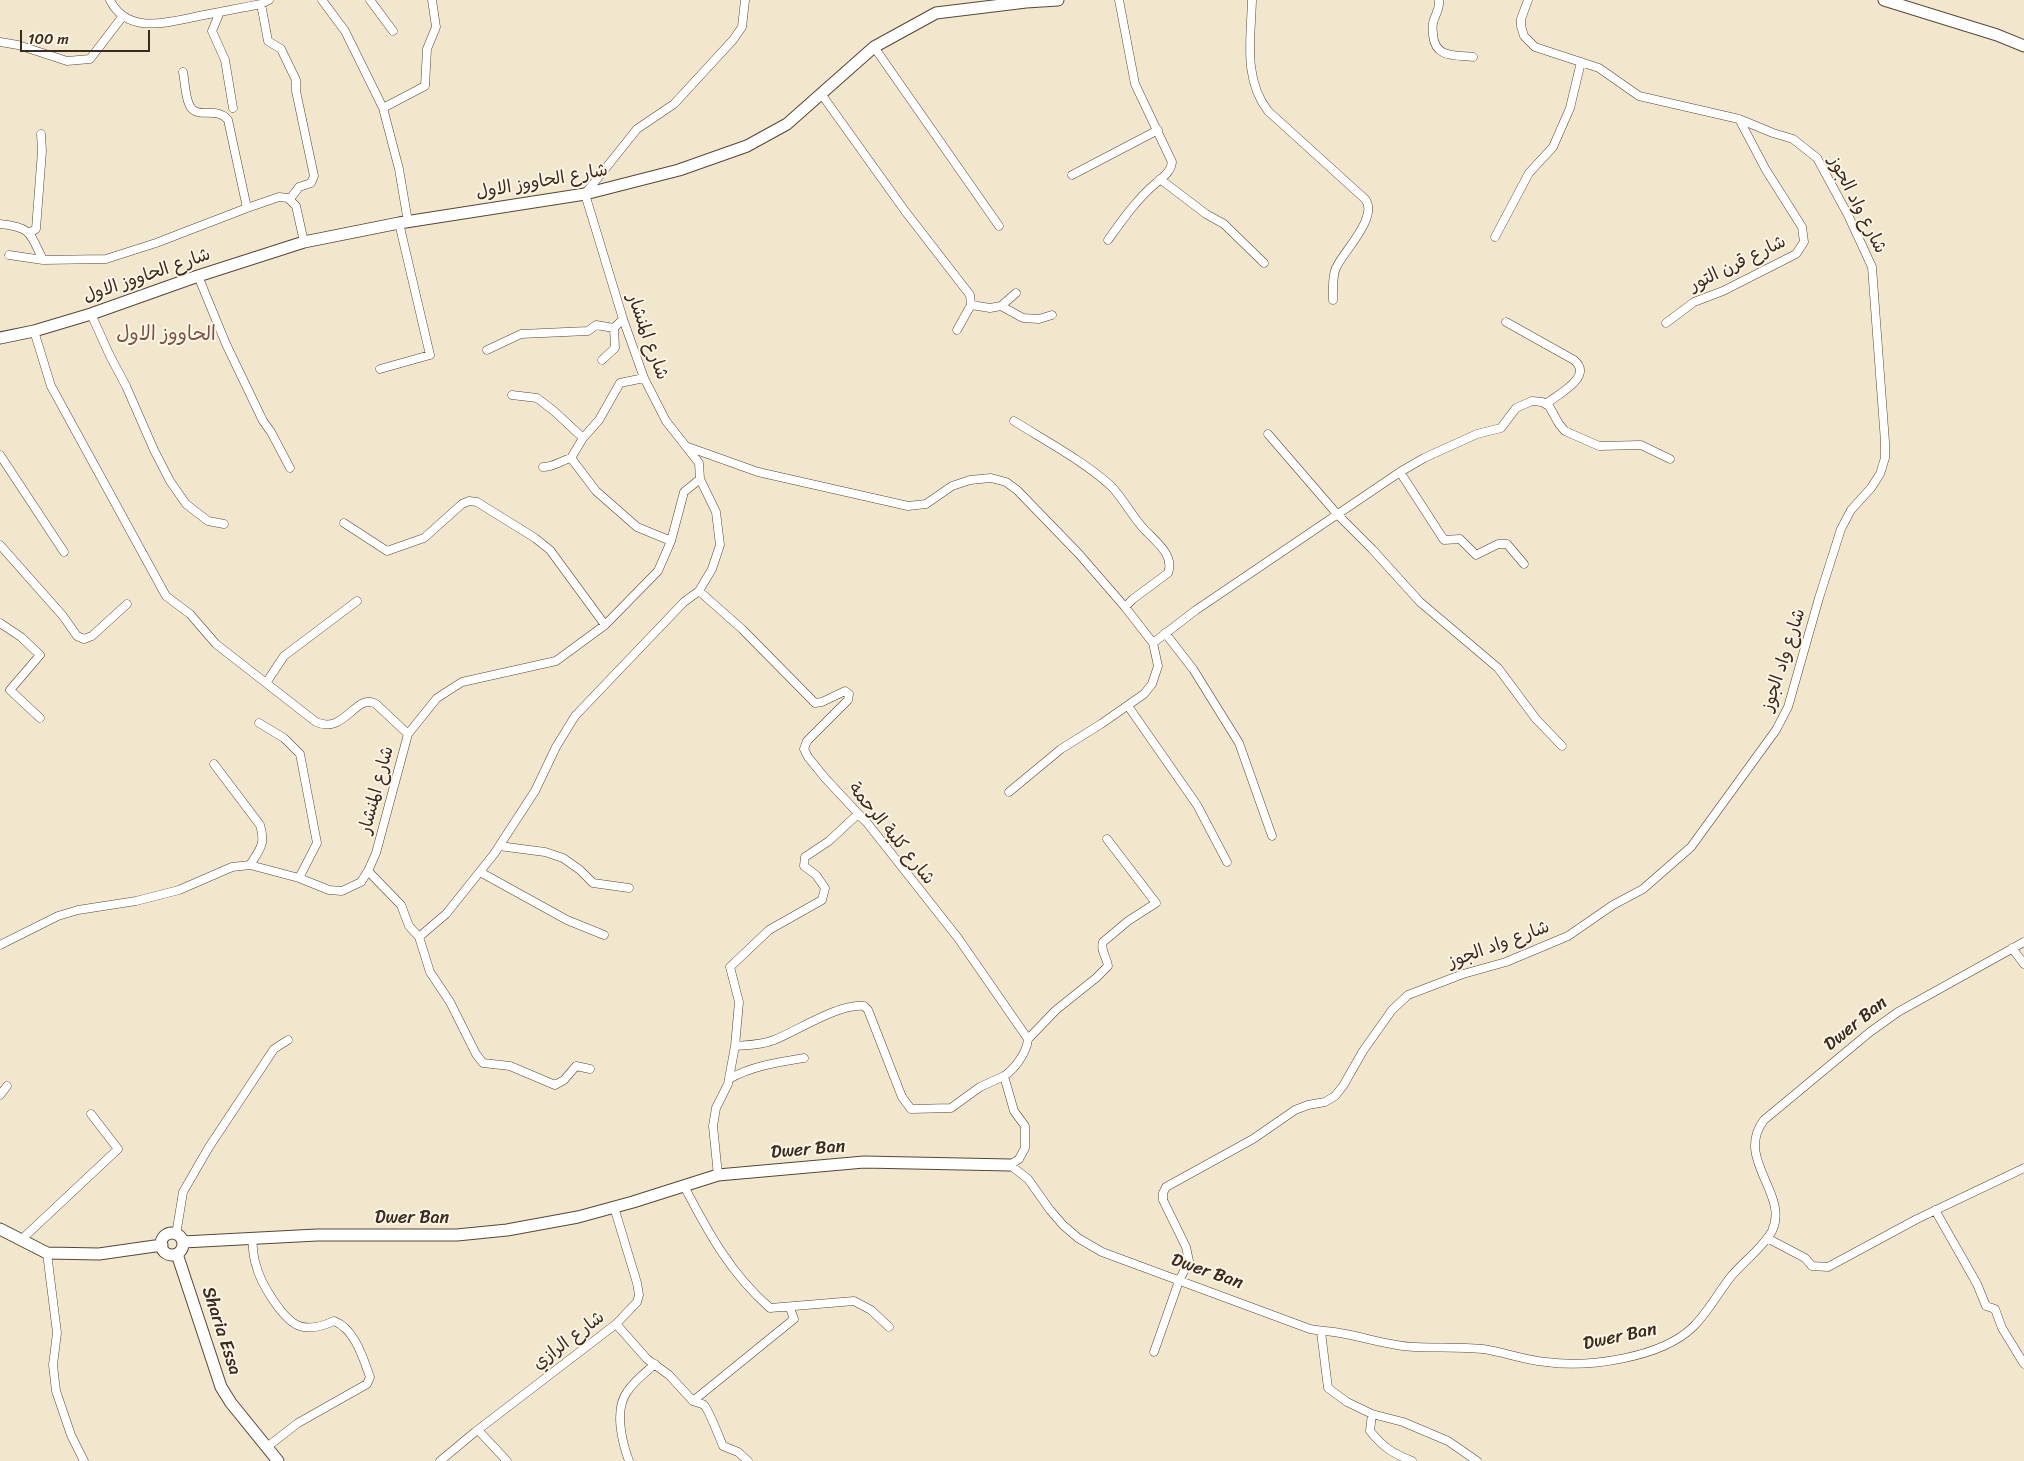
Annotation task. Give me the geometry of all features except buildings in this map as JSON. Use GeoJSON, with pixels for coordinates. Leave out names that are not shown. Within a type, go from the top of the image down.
{"type":"FeatureCollection","features":[{"type":"Feature","properties":{"kind":"street"},"geometry":{"type":"LineString","coordinates":[[110,0],[114,8],[123,16],[134,21],[158,25],[260,4],[269,0]]}},
{"type":"Feature","properties":{"kind":"street"},"geometry":{"type":"LineString","coordinates":[[322,0],[345,31],[383,108],[399,169],[404,223],[430,355],[380,369]]}},
{"type":"Feature","properties":{"kind":"street"},"geometry":{"type":"LineString","coordinates":[[370,0],[393,31]]}},
{"type":"Feature","properties":{"kind":"street"},"geometry":{"type":"LineString","coordinates":[[383,108],[425,86],[427,49],[436,27],[432,0]]}},
{"type":"Feature","properties":{"kind":"street"},"geometry":{"type":"LineString","coordinates":[[585,194],[637,129],[674,104],[732,40],[742,26],[745,0]]}},
{"type":"Feature","properties":{"kind":"street","name":"شارع الحاووز الاول"},"geometry":{"type":"LineString","coordinates":[[0,338],[34,331],[91,314],[198,276],[304,242],[404,223],[585,194],[679,170],[747,146],[787,124],[874,47],[936,13],[1058,0]]}},
{"type":"Feature","properties":{"kind":"street"},"geometry":{"type":"LineString","coordinates":[[1108,240],[1128,212],[1170,169],[1172,162],[1135,84],[1119,0]]}},
{"type":"Feature","properties":{"kind":"street"},"geometry":{"type":"LineString","coordinates":[[1252,0],[1251,69],[1254,85],[1261,101],[1268,111],[1369,204],[1369,214],[1352,244],[1335,268],[1333,300]]}},
{"type":"Feature","properties":{"kind":"street"},"geometry":{"type":"LineString","coordinates":[[1439,0],[1440,8],[1433,24],[1435,45],[1439,52],[1445,55],[1473,57]]}},
{"type":"Feature","properties":{"kind":"street","name":"شارع واد الجوز"},"geometry":{"type":"LineString","coordinates":[[1154,1352],[1179,1281],[1189,1260],[1189,1254],[1163,1200],[1167,1185],[1253,1139],[1295,1110],[1308,1104],[1325,1102],[1335,1096],[1344,1086],[1363,1051],[1392,1010],[1408,995],[1463,974],[1506,962],[1568,936],[1613,905],[1642,889],[1691,847],[1776,730],[1788,707],[1841,529],[1851,510],[1876,481],[1885,458],[1886,442],[1872,267],[1848,215],[1817,158],[1793,138],[1772,133],[1739,120],[1639,96],[1599,68],[1540,49],[1527,40],[1522,31],[1521,20],[1528,0]]}},
{"type":"Feature","properties":{"kind":"street"},"geometry":{"type":"LineString","coordinates":[[1884,0],[1997,35],[2024,46]]}},
{"type":"Feature","properties":{"kind":"street"},"geometry":{"type":"LineString","coordinates":[[260,4],[268,42],[281,50],[296,80],[296,91],[314,176],[310,182],[299,187],[290,199]]}},
{"type":"Feature","properties":{"kind":"street"},"geometry":{"type":"LineString","coordinates":[[220,12],[212,31],[225,60],[234,108]]}},
{"type":"Feature","properties":{"kind":"street"},"geometry":{"type":"LineString","coordinates":[[0,42],[18,45],[67,61],[90,59],[123,16]]}},
{"type":"Feature","properties":{"kind":"street"},"geometry":{"type":"LineString","coordinates":[[874,47],[999,226]]}},
{"type":"Feature","properties":{"kind":"street"},"geometry":{"type":"LineString","coordinates":[[1496,237],[1530,173],[1553,148],[1570,108],[1581,62]]}},
{"type":"Feature","properties":{"kind":"street"},"geometry":{"type":"LineString","coordinates":[[184,72],[188,102],[191,108],[199,113],[219,113],[228,120],[247,208]]}},
{"type":"Feature","properties":{"kind":"street"},"geometry":{"type":"LineString","coordinates":[[822,95],[905,210],[970,295],[971,305],[957,330]]}},
{"type":"Feature","properties":{"kind":"street","name":"شارع قرن التور"},"geometry":{"type":"LineString","coordinates":[[1666,322],[1694,302],[1723,291],[1793,256],[1803,245],[1802,227],[1766,170],[1739,120]]}},
{"type":"Feature","properties":{"kind":"street"},"geometry":{"type":"LineString","coordinates":[[1072,175],[1158,130]]}},
{"type":"Feature","properties":{"kind":"street"},"geometry":{"type":"LineString","coordinates":[[30,233],[36,229],[42,151],[41,134]]}},
{"type":"Feature","properties":{"kind":"street"},"geometry":{"type":"LineString","coordinates":[[1160,179],[1206,214],[1224,224],[1264,263]]}},
{"type":"Feature","properties":{"kind":"street","name":"شارع المنشار"},"geometry":{"type":"LineString","coordinates":[[419,937],[446,914],[499,846],[535,791],[556,747],[575,716],[684,602],[699,591],[712,569],[720,545],[716,512],[700,479],[699,463],[666,421],[644,378],[623,319],[585,194]]}},
{"type":"Feature","properties":{"kind":"street"},"geometry":{"type":"LineString","coordinates":[[9,255],[43,260],[106,259],[156,243],[279,197],[290,199],[297,208],[304,242]]}},
{"type":"Feature","properties":{"kind":"street"},"geometry":{"type":"LineString","coordinates":[[0,224],[17,226],[30,233],[43,260]]}},
{"type":"Feature","properties":{"kind":"street"},"geometry":{"type":"LineString","coordinates":[[198,276],[226,344],[263,421],[290,468]]}},
{"type":"Feature","properties":{"kind":"street"},"geometry":{"type":"LineString","coordinates":[[971,305],[990,308],[1001,306],[1016,293]]}},
{"type":"Feature","properties":{"kind":"street"},"geometry":{"type":"LineString","coordinates":[[1001,306],[1023,318],[1039,319],[1052,315]]}},
{"type":"Feature","properties":{"kind":"street"},"geometry":{"type":"LineString","coordinates":[[91,314],[170,481],[186,504],[208,521],[224,524]]}},
{"type":"Feature","properties":{"kind":"street"},"geometry":{"type":"LineString","coordinates":[[602,360],[615,348],[614,328],[623,319]]}},
{"type":"Feature","properties":{"kind":"street"},"geometry":{"type":"LineString","coordinates":[[1506,322],[1574,360],[1579,365],[1578,379],[1546,404]]}},
{"type":"Feature","properties":{"kind":"street"},"geometry":{"type":"LineString","coordinates":[[487,350],[521,334],[588,330],[596,325],[614,328]]}},
{"type":"Feature","properties":{"kind":"street"},"geometry":{"type":"LineString","coordinates":[[34,331],[51,386],[162,591],[190,614],[216,644],[321,724],[336,724],[362,703],[368,702],[377,705],[408,734]]}},
{"type":"Feature","properties":{"kind":"street"},"geometry":{"type":"LineString","coordinates":[[543,467],[552,467],[559,461],[571,458],[583,438],[599,420],[620,383],[644,378]]}},
{"type":"Feature","properties":{"kind":"street"},"geometry":{"type":"LineString","coordinates":[[512,395],[537,398],[554,410],[583,438]]}},
{"type":"Feature","properties":{"kind":"street"},"geometry":{"type":"LineString","coordinates":[[1153,643],[1196,610],[1400,472],[1424,458],[1477,434],[1501,428],[1512,412],[1521,404],[1532,401],[1546,404],[1562,428],[1599,446],[1641,445],[1670,459]]}},
{"type":"Feature","properties":{"kind":"street"},"geometry":{"type":"LineString","coordinates":[[1014,421],[1104,480],[1120,496],[1163,549],[1170,564],[1168,573],[1132,599],[1125,607]]}},
{"type":"Feature","properties":{"kind":"street"},"geometry":{"type":"LineString","coordinates":[[1268,434],[1336,514],[1372,549],[1420,602],[1498,668],[1536,719],[1562,746]]}},
{"type":"Feature","properties":{"kind":"street"},"geometry":{"type":"LineString","coordinates":[[687,446],[758,472],[908,506],[926,504],[944,490],[961,482],[979,478],[1000,480],[1017,490],[1078,554],[1125,607],[1153,643],[1158,666],[1154,679],[1144,694],[1061,749],[1009,792]]}},
{"type":"Feature","properties":{"kind":"street"},"geometry":{"type":"LineString","coordinates":[[0,455],[64,552]]}},
{"type":"Feature","properties":{"kind":"street"},"geometry":{"type":"LineString","coordinates":[[571,458],[596,491],[637,527],[671,541]]}},
{"type":"Feature","properties":{"kind":"street"},"geometry":{"type":"LineString","coordinates":[[1400,472],[1444,540],[1460,539],[1476,554],[1498,544],[1508,544],[1524,564]]}},
{"type":"Feature","properties":{"kind":"street","name":"شارع المنشار"},"geometry":{"type":"LineString","coordinates":[[0,945],[58,916],[179,890],[232,867],[250,865],[299,878],[329,890],[342,891],[360,882],[368,871],[376,853],[408,734],[437,698],[462,682],[556,661],[605,625],[658,570],[671,541],[684,492],[700,479]]}},
{"type":"Feature","properties":{"kind":"street"},"geometry":{"type":"LineString","coordinates":[[344,523],[387,551],[424,538],[462,504],[469,501],[477,502],[535,538],[550,550],[605,625]]}},
{"type":"Feature","properties":{"kind":"street"},"geometry":{"type":"LineString","coordinates":[[0,545],[63,616],[74,634],[80,638],[86,639],[92,636],[127,604]]}},
{"type":"Feature","properties":{"kind":"street","name":"شارع كلية الرحمة"},"geometry":{"type":"LineString","coordinates":[[699,591],[742,630],[815,703],[822,702],[845,691],[849,694],[848,700],[807,741],[804,749],[808,757],[858,814],[958,938],[1028,1038]]}},
{"type":"Feature","properties":{"kind":"street"},"geometry":{"type":"LineString","coordinates":[[266,683],[284,656],[357,600]]}},
{"type":"Feature","properties":{"kind":"street"},"geometry":{"type":"LineString","coordinates":[[0,623],[20,637],[40,655],[10,690],[40,718]]}},
{"type":"Feature","properties":{"kind":"street"},"geometry":{"type":"LineString","coordinates":[[1165,633],[1193,669],[1240,743],[1272,836]]}},
{"type":"Feature","properties":{"kind":"street"},"geometry":{"type":"LineString","coordinates":[[1128,706],[1197,805],[1227,862]]}},
{"type":"Feature","properties":{"kind":"street"},"geometry":{"type":"LineString","coordinates":[[259,723],[284,738],[300,754],[317,843],[299,878]]}},
{"type":"Feature","properties":{"kind":"street"},"geometry":{"type":"LineString","coordinates":[[214,764],[260,825],[263,835],[262,846],[250,865]]}},
{"type":"Feature","properties":{"kind":"street"},"geometry":{"type":"LineString","coordinates":[[718,1175],[713,1126],[716,1108],[729,1079],[735,1046],[739,1002],[730,967],[770,930],[822,900],[825,888],[816,875],[804,866],[805,857],[829,842],[858,814]]}},
{"type":"Feature","properties":{"kind":"street"},"geometry":{"type":"LineString","coordinates":[[735,1046],[771,1042],[821,1018],[859,1005],[864,1006],[868,1010],[902,1097],[912,1109],[951,1108],[980,1087],[1004,1076],[1023,1055],[1028,1047],[1028,1038],[1056,1010],[1108,966],[1102,946],[1103,942],[1128,921],[1156,903],[1107,839]]}},
{"type":"Feature","properties":{"kind":"street"},"geometry":{"type":"LineString","coordinates":[[499,846],[545,852],[563,858],[594,883],[629,888]]}},
{"type":"Feature","properties":{"kind":"street"},"geometry":{"type":"LineString","coordinates":[[368,871],[401,905],[409,926],[419,937],[430,972],[450,1002],[476,1054],[483,1063],[510,1066],[555,1086],[564,1080],[576,1066],[590,1069]]}},
{"type":"Feature","properties":{"kind":"street"},"geometry":{"type":"LineString","coordinates":[[480,872],[567,920],[604,935]]}},
{"type":"Feature","properties":{"kind":"street","name":"Dwer Ban"},"geometry":{"type":"LineString","coordinates":[[179,1238],[252,1238],[317,1235],[457,1235],[529,1226],[578,1217],[718,1175],[864,1162],[1010,1165],[1028,1179],[1056,1218],[1078,1238],[1102,1252],[1321,1332],[1340,1333],[1403,1346],[1487,1350],[1550,1363],[1598,1363],[1655,1350],[1683,1336],[1696,1324],[1735,1271],[1767,1238],[1774,1224],[1775,1215],[1755,1148],[1757,1131],[1764,1120],[1870,1032],[1898,1012],[2024,942]]}},
{"type":"Feature","properties":{"kind":"street"},"geometry":{"type":"LineString","coordinates":[[2012,948],[2024,964]]}},
{"type":"Feature","properties":{"kind":"street"},"geometry":{"type":"LineString","coordinates":[[162,1245],[167,1254],[177,1254],[182,1249],[179,1238],[183,1192],[209,1146],[274,1049],[288,1040]]}},
{"type":"Feature","properties":{"kind":"street"},"geometry":{"type":"LineString","coordinates":[[729,1079],[740,1073],[770,1064],[804,1058]]}},
{"type":"Feature","properties":{"kind":"street"},"geometry":{"type":"LineString","coordinates":[[1004,1076],[1014,1111],[1025,1126],[1025,1148],[1019,1159],[1010,1165]]}},
{"type":"Feature","properties":{"kind":"street"},"geometry":{"type":"LineString","coordinates":[[0,1095],[7,1086]]}},
{"type":"Feature","properties":{"kind":"street"},"geometry":{"type":"LineString","coordinates":[[21,1240],[118,1149],[91,1114]]}},
{"type":"Feature","properties":{"kind":"street"},"geometry":{"type":"LineString","coordinates":[[1767,1238],[1805,1258],[1812,1266],[1828,1267],[1934,1210],[2024,1168]]}},
{"type":"Feature","properties":{"kind":"street"},"geometry":{"type":"LineString","coordinates":[[684,1186],[719,1250],[748,1290],[770,1308],[790,1308],[854,1301],[871,1310],[889,1327]]}},
{"type":"Feature","properties":{"kind":"street","name":"شارع الرازي"},"geometry":{"type":"LineString","coordinates":[[440,1461],[616,1324],[637,1302],[640,1295],[614,1207]]}},
{"type":"Feature","properties":{"kind":"street"},"geometry":{"type":"LineString","coordinates":[[1934,1210],[1977,1284],[1986,1306],[1995,1309],[2002,1328],[2024,1364]]}},
{"type":"Feature","properties":{"kind":"street"},"geometry":{"type":"LineString","coordinates":[[0,1229],[47,1253],[99,1254],[162,1245]]}},
{"type":"Feature","properties":{"kind":"street"},"geometry":{"type":"LineString","coordinates":[[162,1245],[166,1236],[179,1238]]}},
{"type":"Feature","properties":{"kind":"street"},"geometry":{"type":"LineString","coordinates":[[252,1238],[255,1265],[263,1284],[282,1312],[297,1325],[311,1328],[324,1326],[334,1321],[342,1324],[358,1346],[370,1377],[367,1384],[298,1423],[267,1446]]}},
{"type":"Feature","properties":{"kind":"street"},"geometry":{"type":"LineString","coordinates":[[47,1253],[58,1333],[53,1365],[56,1391],[71,1435],[84,1461]]}},
{"type":"Feature","properties":{"kind":"street","name":"Sharia Essa"},"geometry":{"type":"LineString","coordinates":[[177,1254],[219,1382],[231,1403],[278,1461]]}},
{"type":"Feature","properties":{"kind":"street"},"geometry":{"type":"LineString","coordinates":[[693,1401],[789,1324],[794,1319],[790,1308]]}},
{"type":"Feature","properties":{"kind":"street"},"geometry":{"type":"LineString","coordinates":[[616,1324],[647,1359],[669,1375],[693,1401],[704,1405],[708,1410],[723,1446],[738,1452],[748,1461]]}},
{"type":"Feature","properties":{"kind":"street"},"geometry":{"type":"LineString","coordinates":[[1321,1332],[1328,1388],[1347,1402],[1372,1414],[1412,1426],[1448,1441],[1467,1458],[1477,1461]]}},
{"type":"Feature","properties":{"kind":"street"},"geometry":{"type":"LineString","coordinates":[[629,1461],[620,1431],[621,1410],[625,1394],[655,1364]]}},
{"type":"Feature","properties":{"kind":"street"},"geometry":{"type":"LineString","coordinates":[[1372,1414],[1370,1431],[1381,1444],[1392,1453],[1412,1461]]}},
{"type":"Feature","properties":{"kind":"street"},"geometry":{"type":"LineString","coordinates":[[478,1430],[507,1461]]}},
{"type":"Feature","properties":{"kind":"district","name":"الحاووز الاول"},"geometry":{"type":"Point","coordinates":[166,335]}}]}
